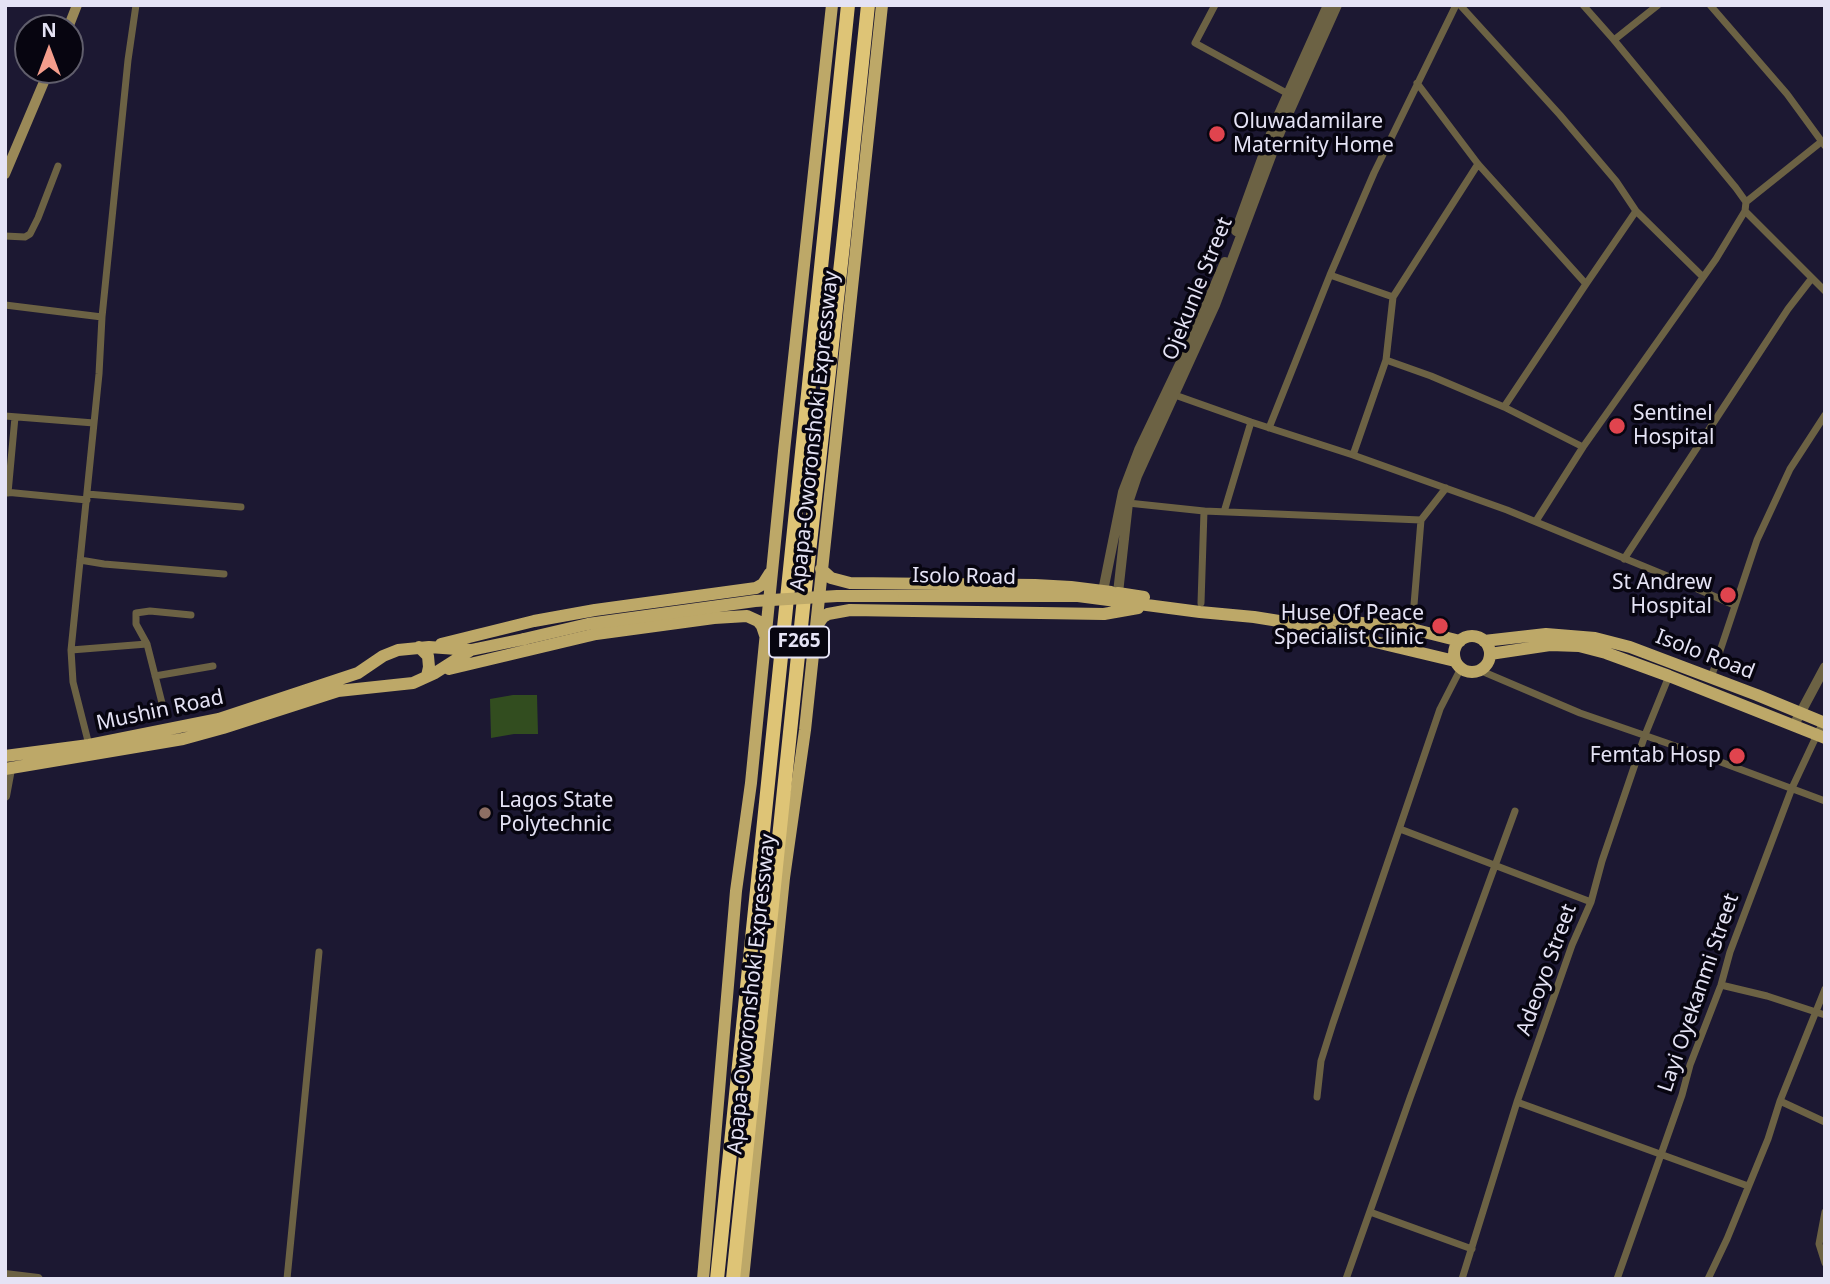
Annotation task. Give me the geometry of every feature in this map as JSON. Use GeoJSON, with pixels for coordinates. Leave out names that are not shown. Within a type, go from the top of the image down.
{"type":"FeatureCollection","features":[{"type":"Feature","properties":{"kind":"highway","name":"Apapa-Oworonshoki Expressway"},"geometry":{"type":"LineString","coordinates":[[717,1279],[848,5]]}},
{"type":"Feature","properties":{"kind":"highway","name":"Apapa-Oworonshoki Expressway"},"geometry":{"type":"LineString","coordinates":[[733,1279],[868,5]]}},
{"type":"Feature","properties":{"kind":"main road","name":"Apapa-Oworonshoki Expressway"},"geometry":{"type":"LineString","coordinates":[[703,1279],[736,891],[751,783],[832,5]]}},
{"type":"Feature","properties":{"kind":"main road","name":"Apapa-Oworonshoki Expressway"},"geometry":{"type":"LineString","coordinates":[[743,1279],[782,888],[802,753],[882,5]]}},
{"type":"Feature","properties":{"kind":"main road"},"geometry":{"type":"LineString","coordinates":[[5,174],[43,84]]}},
{"type":"Feature","properties":{"kind":"main road"},"geometry":{"type":"LineString","coordinates":[[318,692],[398,650],[424,647],[546,619],[756,588],[763,583],[772,569]]}},
{"type":"Feature","properties":{"kind":"main road"},"geometry":{"type":"LineString","coordinates":[[821,569],[836,580],[856,583],[1071,587],[1412,629],[1460,641]]}},
{"type":"Feature","properties":{"kind":"main road"},"geometry":{"type":"LineString","coordinates":[[1078,596],[1118,593]]}},
{"type":"Feature","properties":{"kind":"main road","name":"Isolo Road"},"geometry":{"type":"LineString","coordinates":[[471,650],[588,624],[743,603],[837,596],[1078,596],[1304,625],[1458,665]]}},
{"type":"Feature","properties":{"kind":"main road"},"geometry":{"type":"LineString","coordinates":[[816,627],[828,614],[850,610],[1104,614],[1151,606]]}},
{"type":"Feature","properties":{"kind":"main road"},"geometry":{"type":"LineString","coordinates":[[318,692],[413,683],[470,663],[596,634],[714,618],[744,615],[752,618],[762,626],[766,639]]}},
{"type":"Feature","properties":{"kind":"main road","name":"Isolo Road"},"geometry":{"type":"LineString","coordinates":[[1484,641],[1546,634],[1595,638],[1630,647],[1824,723]]}},
{"type":"Feature","properties":{"kind":"main road"},"geometry":{"type":"LineString","coordinates":[[1475,637],[1484,641],[1490,654],[1487,664],[1470,672],[1458,665],[1454,651],[1460,641],[1475,637]]}},
{"type":"Feature","properties":{"kind":"main road","name":"Isolo Road"},"geometry":{"type":"LineString","coordinates":[[1490,654],[1550,645],[1579,646],[1669,676],[1821,736]]}},
{"type":"Feature","properties":{"kind":"main road"},"geometry":{"type":"LineString","coordinates":[[424,647],[471,650]]}},
{"type":"Feature","properties":{"kind":"main road"},"geometry":{"type":"LineString","coordinates":[[424,647],[431,675]]}},
{"type":"Feature","properties":{"kind":"main road"},"geometry":{"type":"LineString","coordinates":[[431,675],[471,650]]}},
{"type":"Feature","properties":{"kind":"main road"},"geometry":{"type":"LineString","coordinates":[[376,662],[375,676],[387,687]]}},
{"type":"Feature","properties":{"kind":"main road","name":"Mushin Road"},"geometry":{"type":"LineString","coordinates":[[7,765],[89,745],[219,719],[318,692]]}},
{"type":"Feature","properties":{"kind":"main road","name":"Mushin Road"},"geometry":{"type":"LineString","coordinates":[[7,765],[183,739],[223,729],[318,692]]}},
{"type":"Feature","properties":{"kind":"street"},"geometry":{"type":"LineString","coordinates":[[89,745],[73,682],[71,650],[135,5]]}},
{"type":"Feature","properties":{"kind":"street"},"geometry":{"type":"LineString","coordinates":[[1215,5],[1195,44],[1292,96]]}},
{"type":"Feature","properties":{"kind":"street","name":"Ojekunle Street"},"geometry":{"type":"LineString","coordinates":[[1103,591],[1123,492],[1139,450],[1215,305],[1328,5]]}},
{"type":"Feature","properties":{"kind":"street","name":"Ojekunle Street"},"geometry":{"type":"LineString","coordinates":[[1292,96],[1337,5]]}},
{"type":"Feature","properties":{"kind":"street"},"geometry":{"type":"LineString","coordinates":[[1269,428],[1374,173],[1458,5],[1560,116],[1616,181],[1636,211],[1703,277]]}},
{"type":"Feature","properties":{"kind":"street"},"geometry":{"type":"LineString","coordinates":[[1536,521],[1583,447],[1716,259],[1745,211],[1746,202],[1583,5]]}},
{"type":"Feature","properties":{"kind":"street"},"geometry":{"type":"LineString","coordinates":[[1614,40],[1658,5]]}},
{"type":"Feature","properties":{"kind":"street"},"geometry":{"type":"LineString","coordinates":[[1710,5],[1779,85],[1823,144],[1746,202]]}},
{"type":"Feature","properties":{"kind":"street"},"geometry":{"type":"LineString","coordinates":[[1417,83],[1478,164],[1586,284]]}},
{"type":"Feature","properties":{"kind":"street"},"geometry":{"type":"LineString","coordinates":[[1353,455],[1386,360],[1393,297],[1478,164]]}},
{"type":"Feature","properties":{"kind":"street"},"geometry":{"type":"LineString","coordinates":[[5,236],[25,237],[30,234],[58,166]]}},
{"type":"Feature","properties":{"kind":"street"},"geometry":{"type":"LineString","coordinates":[[1504,407],[1636,211]]}},
{"type":"Feature","properties":{"kind":"street"},"geometry":{"type":"LineString","coordinates":[[1745,211],[1825,291]]}},
{"type":"Feature","properties":{"kind":"street"},"geometry":{"type":"LineString","coordinates":[[1330,275],[1393,297]]}},
{"type":"Feature","properties":{"kind":"street"},"geometry":{"type":"LineString","coordinates":[[1624,559],[1788,309],[1812,278]]}},
{"type":"Feature","properties":{"kind":"street"},"geometry":{"type":"LineString","coordinates":[[5,305],[102,317]]}},
{"type":"Feature","properties":{"kind":"street"},"geometry":{"type":"LineString","coordinates":[[1386,360],[1504,407],[1583,447]]}},
{"type":"Feature","properties":{"kind":"street"},"geometry":{"type":"LineString","coordinates":[[1171,393],[1536,521],[1734,605]]}},
{"type":"Feature","properties":{"kind":"street","name":"Ojekunle Street"},"geometry":{"type":"LineString","coordinates":[[1118,593],[1128,503],[1171,393]]}},
{"type":"Feature","properties":{"kind":"street"},"geometry":{"type":"LineString","coordinates":[[1711,678],[1758,540],[1790,469],[1825,415]]}},
{"type":"Feature","properties":{"kind":"street"},"geometry":{"type":"LineString","coordinates":[[5,416],[94,423]]}},
{"type":"Feature","properties":{"kind":"street"},"geometry":{"type":"LineString","coordinates":[[15,417],[7,493],[241,507]]}},
{"type":"Feature","properties":{"kind":"street"},"geometry":{"type":"LineString","coordinates":[[1224,512],[1251,422]]}},
{"type":"Feature","properties":{"kind":"street"},"geometry":{"type":"LineString","coordinates":[[1412,629],[1421,520],[1446,488]]}},
{"type":"Feature","properties":{"kind":"street"},"geometry":{"type":"LineString","coordinates":[[1128,503],[1204,511],[1421,520]]}},
{"type":"Feature","properties":{"kind":"street"},"geometry":{"type":"LineString","coordinates":[[1201,603],[1204,511]]}},
{"type":"Feature","properties":{"kind":"street"},"geometry":{"type":"LineString","coordinates":[[80,560],[224,574]]}},
{"type":"Feature","properties":{"kind":"street"},"geometry":{"type":"LineString","coordinates":[[162,702],[148,644],[136,624],[136,613],[150,611],[191,615]]}},
{"type":"Feature","properties":{"kind":"street"},"geometry":{"type":"LineString","coordinates":[[71,650],[148,644]]}},
{"type":"Feature","properties":{"kind":"street"},"geometry":{"type":"LineString","coordinates":[[1317,1097],[1321,1060],[1440,709],[1458,665]]}},
{"type":"Feature","properties":{"kind":"street"},"geometry":{"type":"LineString","coordinates":[[155,676],[213,666]]}},
{"type":"Feature","properties":{"kind":"street"},"geometry":{"type":"LineString","coordinates":[[1794,725],[1825,667]]}},
{"type":"Feature","properties":{"kind":"street"},"geometry":{"type":"LineString","coordinates":[[1479,670],[1580,713],[1825,801]]}},
{"type":"Feature","properties":{"kind":"street","name":"Adeoyo Street"},"geometry":{"type":"LineString","coordinates":[[1462,1279],[1517,1102],[1572,945],[1591,902],[1602,861],[1645,735],[1669,676]]}},
{"type":"Feature","properties":{"kind":"street","name":"Layi Oyekanmi Street"},"geometry":{"type":"LineString","coordinates":[[1617,1279],[1682,1095],[1690,1065],[1721,985],[1730,952],[1792,788],[1821,736],[1824,723]]}},
{"type":"Feature","properties":{"kind":"street"},"geometry":{"type":"LineString","coordinates":[[5,796],[7,765]]}},
{"type":"Feature","properties":{"kind":"street"},"geometry":{"type":"LineString","coordinates":[[1346,1279],[1515,811]]}},
{"type":"Feature","properties":{"kind":"street"},"geometry":{"type":"LineString","coordinates":[[1400,829],[1591,902]]}},
{"type":"Feature","properties":{"kind":"street"},"geometry":{"type":"LineString","coordinates":[[287,1279],[319,952]]}},
{"type":"Feature","properties":{"kind":"street"},"geometry":{"type":"LineString","coordinates":[[1721,985],[1767,996],[1825,1015]]}},
{"type":"Feature","properties":{"kind":"street"},"geometry":{"type":"LineString","coordinates":[[1708,1279],[1768,1139],[1780,1101],[1825,989]]}},
{"type":"Feature","properties":{"kind":"street"},"geometry":{"type":"LineString","coordinates":[[1780,1101],[1825,1122]]}},
{"type":"Feature","properties":{"kind":"street"},"geometry":{"type":"LineString","coordinates":[[1517,1102],[1748,1186]]}},
{"type":"Feature","properties":{"kind":"street"},"geometry":{"type":"LineString","coordinates":[[1370,1212],[1472,1249]]}},
{"type":"Feature","properties":{"kind":"street"},"geometry":{"type":"LineString","coordinates":[[1825,1212],[1819,1244],[1825,1263]]}},
{"type":"Feature","properties":{"kind":"street"},"geometry":{"type":"LineString","coordinates":[[5,1275],[38,1279]]}},
{"type":"Feature","properties":{"kind":"green space"},"geometry":{"type":"Polygon","coordinates":[[[537,695],[538,734],[491,738],[490,699],[537,695]]]}},
{"type":"Feature","properties":{"kind":"place","name":"Oluwadamilare Maternity Home"},"geometry":{"type":"Point","coordinates":[1217,134]}},
{"type":"Feature","properties":{"kind":"place","name":"Sentinel Hospital"},"geometry":{"type":"Point","coordinates":[1617,426]}},
{"type":"Feature","properties":{"kind":"place","name":"St Andrew Hospital"},"geometry":{"type":"Point","coordinates":[1728,595]}},
{"type":"Feature","properties":{"kind":"place","name":"Huse Of Peace Specialist Clinic"},"geometry":{"type":"Point","coordinates":[1440,626]}},
{"type":"Feature","properties":{"kind":"place","name":"Femtab Hosp"},"geometry":{"type":"Point","coordinates":[1737,756]}},
{"type":"Feature","properties":{"kind":"place","name":"Lagos State Polytechnic"},"geometry":{"type":"Point","coordinates":[485,813]}}]}
